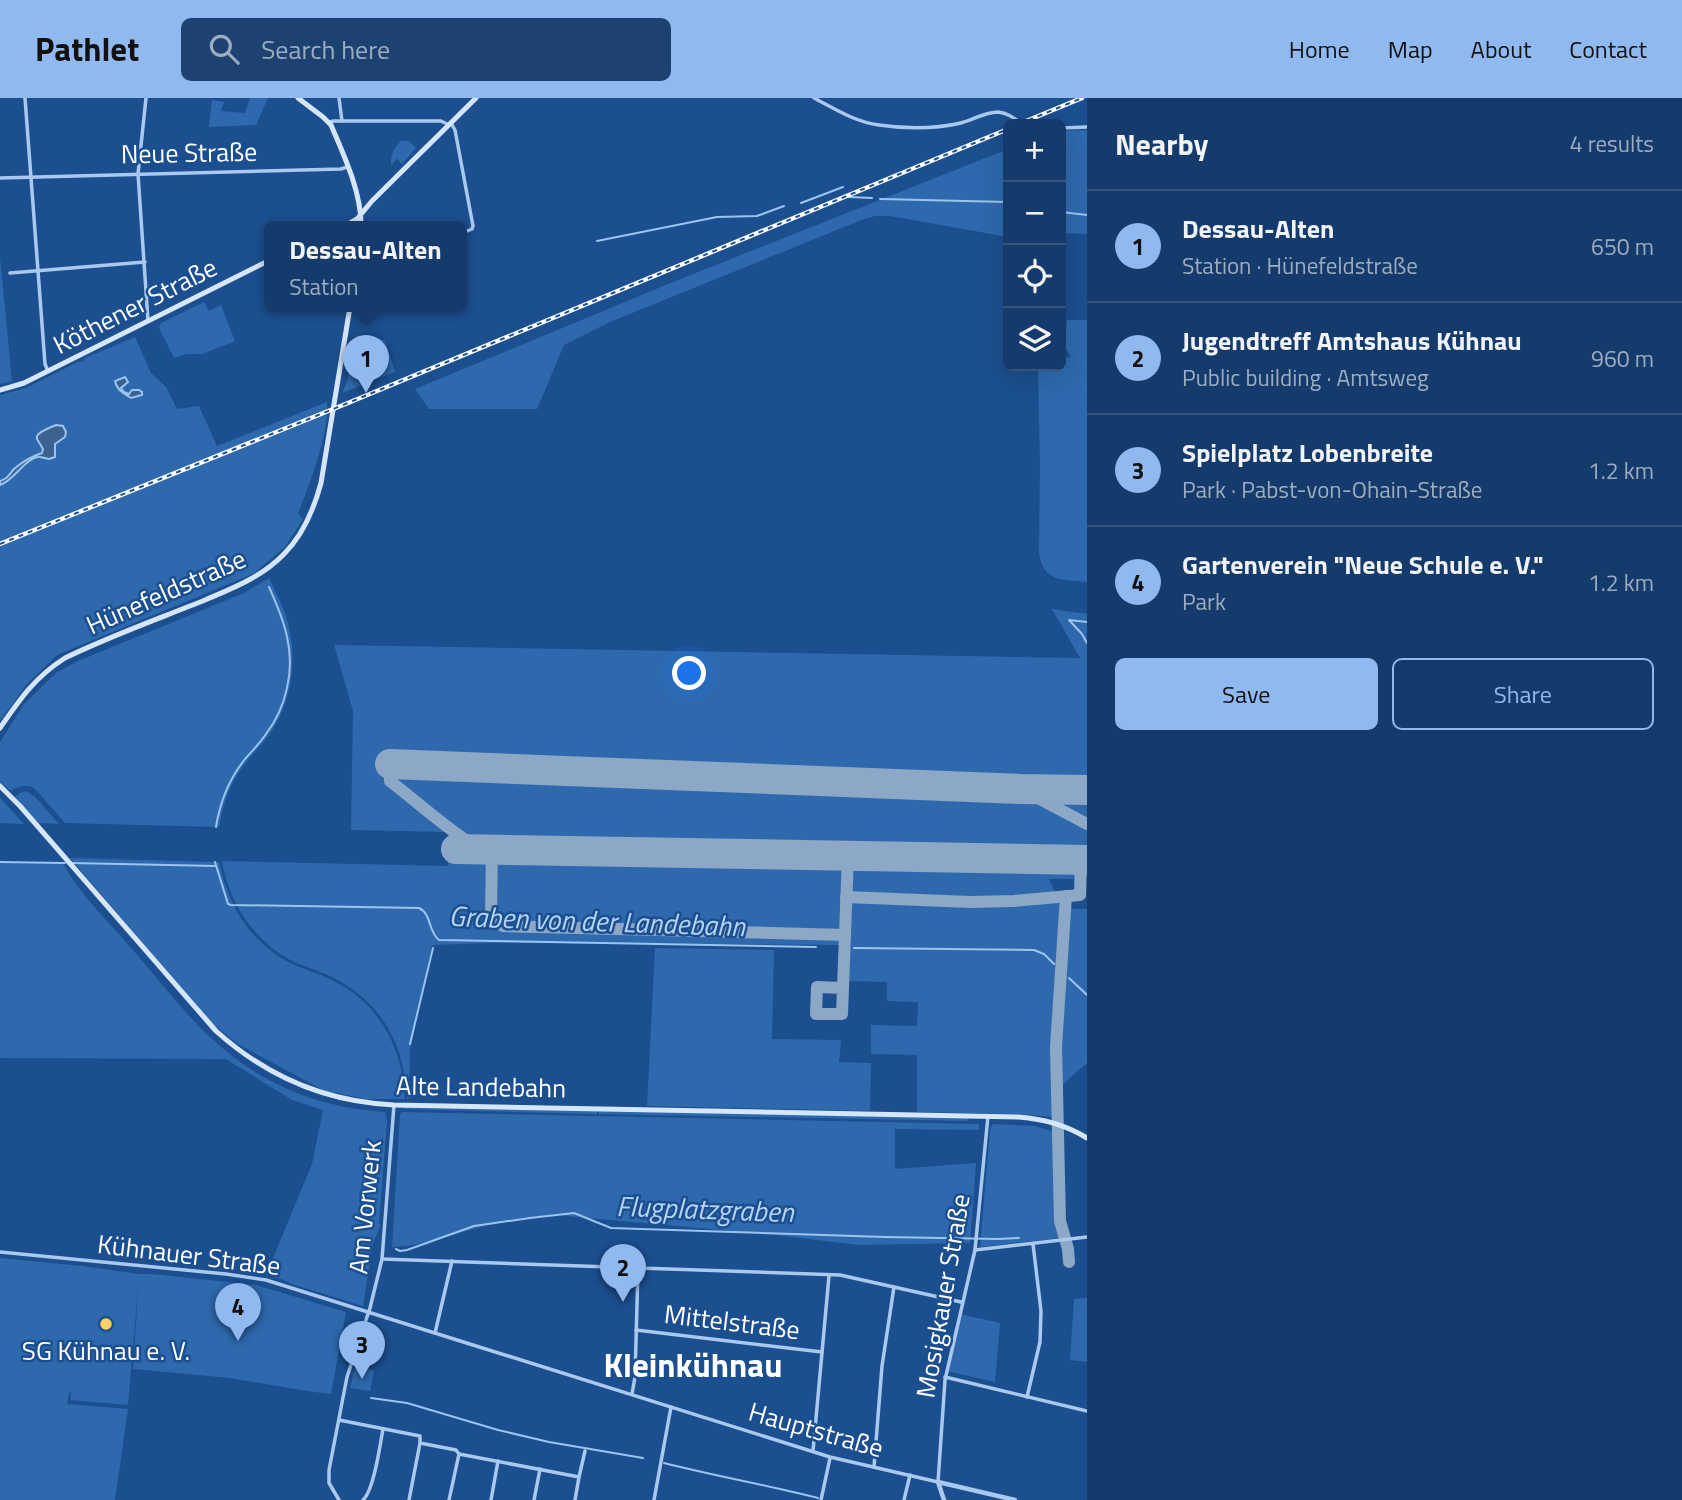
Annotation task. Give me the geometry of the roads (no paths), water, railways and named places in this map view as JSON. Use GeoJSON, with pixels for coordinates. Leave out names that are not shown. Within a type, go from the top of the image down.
{"type":"FeatureCollection","features":[{"type":"Feature","properties":{"kind":"main road"},"geometry":{"type":"LineString","coordinates":[[298,98],[329,122],[359,204],[360,221]]}},
{"type":"Feature","properties":{"kind":"main road"},"geometry":{"type":"LineString","coordinates":[[354,221],[476,98]]}},
{"type":"Feature","properties":{"kind":"main road","name":"Köthener Straße"},"geometry":{"type":"LineString","coordinates":[[0,390],[17,386],[264,263]]}},
{"type":"Feature","properties":{"kind":"main road","name":"Hünefeldstraße"},"geometry":{"type":"LineString","coordinates":[[0,727],[30,686],[49,668],[65,658],[240,584],[274,564],[286,552],[300,535],[316,502],[349,312]]}},
{"type":"Feature","properties":{"kind":"main road","name":"Alte Landebahn"},"geometry":{"type":"LineString","coordinates":[[0,786],[216,1031],[247,1057],[274,1074],[315,1091],[359,1102],[394,1105],[1019,1117],[1045,1120],[1069,1128],[1087,1138]]}},
{"type":"Feature","properties":{"kind":"street"},"geometry":{"type":"LineString","coordinates":[[25,98],[45,364],[48,371]]}},
{"type":"Feature","properties":{"kind":"street"},"geometry":{"type":"LineString","coordinates":[[146,98],[138,174],[148,321]]}},
{"type":"Feature","properties":{"kind":"street"},"geometry":{"type":"LineString","coordinates":[[339,98],[342,121]]}},
{"type":"Feature","properties":{"kind":"street"},"geometry":{"type":"LineString","coordinates":[[814,98],[857,120],[880,125],[921,128],[945,126],[995,112],[1014,119]]}},
{"type":"Feature","properties":{"kind":"street"},"geometry":{"type":"LineString","coordinates":[[329,122],[445,121],[450,124],[455,130],[472,226],[472,229],[467,231]]}},
{"type":"Feature","properties":{"kind":"street"},"geometry":{"type":"LineString","coordinates":[[1066,128],[1087,127]]}},
{"type":"Feature","properties":{"kind":"street","name":"Neue Straße"},"geometry":{"type":"LineString","coordinates":[[0,178],[347,167]]}},
{"type":"Feature","properties":{"kind":"street"},"geometry":{"type":"LineString","coordinates":[[10,273],[145,262]]}},
{"type":"Feature","properties":{"kind":"street","name":"Am Vorwerk"},"geometry":{"type":"LineString","coordinates":[[339,1500],[329,1478],[350,1366],[369,1312],[383,1259],[394,1105]]}},
{"type":"Feature","properties":{"kind":"street","name":"Mosigkauer Straße"},"geometry":{"type":"LineString","coordinates":[[938,1482],[945,1377],[975,1250],[988,1116]]}},
{"type":"Feature","properties":{"kind":"street"},"geometry":{"type":"LineString","coordinates":[[975,1250],[1087,1237]]}},
{"type":"Feature","properties":{"kind":"street"},"geometry":{"type":"LineString","coordinates":[[1027,1397],[1040,1342],[1041,1311],[1033,1244]]}},
{"type":"Feature","properties":{"kind":"street","name":"Kühnauer Straße"},"geometry":{"type":"LineString","coordinates":[[0,1252],[252,1278],[369,1312]]}},
{"type":"Feature","properties":{"kind":"street"},"geometry":{"type":"LineString","coordinates":[[383,1259],[839,1275],[962,1302]]}},
{"type":"Feature","properties":{"kind":"street"},"geometry":{"type":"LineString","coordinates":[[435,1333],[452,1261]]}},
{"type":"Feature","properties":{"kind":"street"},"geometry":{"type":"LineString","coordinates":[[632,1394],[635,1377],[638,1269]]}},
{"type":"Feature","properties":{"kind":"street"},"geometry":{"type":"LineString","coordinates":[[813,1451],[829,1276]]}},
{"type":"Feature","properties":{"kind":"street"},"geometry":{"type":"LineString","coordinates":[[874,1467],[882,1366],[894,1287]]}},
{"type":"Feature","properties":{"kind":"street","name":"Hauptstraße"},"geometry":{"type":"LineString","coordinates":[[369,1312],[830,1457],[1015,1500]]}},
{"type":"Feature","properties":{"kind":"street","name":"Mittelstraße"},"geometry":{"type":"LineString","coordinates":[[636,1330],[822,1352]]}},
{"type":"Feature","properties":{"kind":"street"},"geometry":{"type":"LineString","coordinates":[[945,1377],[1087,1411]]}},
{"type":"Feature","properties":{"kind":"street"},"geometry":{"type":"LineString","coordinates":[[654,1500],[671,1407]]}},
{"type":"Feature","properties":{"kind":"street"},"geometry":{"type":"LineString","coordinates":[[338,1420],[420,1436],[409,1500]]}},
{"type":"Feature","properties":{"kind":"street"},"geometry":{"type":"LineString","coordinates":[[363,1500],[368,1496],[384,1428]]}},
{"type":"Feature","properties":{"kind":"street"},"geometry":{"type":"LineString","coordinates":[[420,1443],[456,1450],[459,1454],[579,1477]]}},
{"type":"Feature","properties":{"kind":"street"},"geometry":{"type":"LineString","coordinates":[[575,1500],[585,1451]]}},
{"type":"Feature","properties":{"kind":"street"},"geometry":{"type":"LineString","coordinates":[[449,1500],[459,1454]]}},
{"type":"Feature","properties":{"kind":"street"},"geometry":{"type":"LineString","coordinates":[[821,1500],[830,1457]]}},
{"type":"Feature","properties":{"kind":"street"},"geometry":{"type":"LineString","coordinates":[[491,1500],[498,1461]]}},
{"type":"Feature","properties":{"kind":"street"},"geometry":{"type":"LineString","coordinates":[[534,1500],[540,1469]]}},
{"type":"Feature","properties":{"kind":"street"},"geometry":{"type":"LineString","coordinates":[[904,1500],[910,1475]]}},
{"type":"Feature","properties":{"kind":"street"},"geometry":{"type":"LineString","coordinates":[[938,1482],[944,1500]]}},
{"type":"Feature","properties":{"kind":"waterway"},"geometry":{"type":"LineString","coordinates":[[801,203],[843,187]]}},
{"type":"Feature","properties":{"kind":"waterway"},"geometry":{"type":"LineString","coordinates":[[849,197],[872,198]]}},
{"type":"Feature","properties":{"kind":"waterway"},"geometry":{"type":"LineString","coordinates":[[880,199],[1003,202]]}},
{"type":"Feature","properties":{"kind":"waterway"},"geometry":{"type":"LineString","coordinates":[[597,241],[717,217],[757,216],[784,206]]}},
{"type":"Feature","properties":{"kind":"waterway"},"geometry":{"type":"LineString","coordinates":[[1066,213],[1087,215]]}},
{"type":"Feature","properties":{"kind":"waterway"},"geometry":{"type":"LineString","coordinates":[[216,827],[230,783],[239,767],[273,724],[287,688],[290,662],[287,637],[269,587]]}},
{"type":"Feature","properties":{"kind":"waterway"},"geometry":{"type":"LineString","coordinates":[[1087,622],[1069,620],[1087,643]]}},
{"type":"Feature","properties":{"kind":"waterway","name":"Graben von der Landebahn"},"geometry":{"type":"LineString","coordinates":[[0,862],[65,863]]}},
{"type":"Feature","properties":{"kind":"waterway","name":"Graben von der Landebahn"},"geometry":{"type":"LineString","coordinates":[[215,862],[228,904],[419,908],[426,914],[439,940],[816,947]]}},
{"type":"Feature","properties":{"kind":"waterway","name":"Graben von der Landebahn"},"geometry":{"type":"LineString","coordinates":[[71,863],[216,866]]}},
{"type":"Feature","properties":{"kind":"waterway"},"geometry":{"type":"LineString","coordinates":[[410,1044],[433,948]]}},
{"type":"Feature","properties":{"kind":"waterway","name":"Graben von der Landebahn"},"geometry":{"type":"LineString","coordinates":[[854,948],[1034,950],[1044,954],[1054,964]]}},
{"type":"Feature","properties":{"kind":"waterway","name":"Graben von der Landebahn"},"geometry":{"type":"LineString","coordinates":[[1069,978],[1087,995]]}},
{"type":"Feature","properties":{"kind":"waterway","name":"Flugplatzgraben"},"geometry":{"type":"LineString","coordinates":[[396,1249],[407,1250],[474,1226],[574,1213],[611,1228],[885,1237],[1019,1238]]}},
{"type":"Feature","properties":{"kind":"waterway"},"geometry":{"type":"LineString","coordinates":[[371,1398],[407,1403],[549,1442],[643,1458]]}},
{"type":"Feature","properties":{"kind":"waterway"},"geometry":{"type":"LineString","coordinates":[[664,1463],[818,1498]]}},
{"type":"Feature","properties":{"kind":"railway"},"geometry":{"type":"LineString","coordinates":[[1031,119],[1082,98]]}},
{"type":"Feature","properties":{"kind":"railway"},"geometry":{"type":"LineString","coordinates":[[0,544],[1003,131]]}},
{"type":"Feature","properties":{"kind":"place","name":"Dessau-Alten"},"geometry":{"type":"Point","coordinates":[366,393]}},
{"type":"Feature","properties":{"kind":"place","name":"Jugendtreff Amtshaus Kühnau"},"geometry":{"type":"Point","coordinates":[623,1302]}},
{"type":"Feature","properties":{"kind":"place","name":"SG Kühnau e. V."},"geometry":{"type":"Point","coordinates":[106,1324]}},
{"type":"Feature","properties":{"kind":"place","name":"Gartenverein \"Neue Schule e. V.\""},"geometry":{"type":"Point","coordinates":[238,1341]}},
{"type":"Feature","properties":{"kind":"place","name":"Spielplatz Lobenbreite"},"geometry":{"type":"Point","coordinates":[362,1379]}},
{"type":"Feature","properties":{"kind":"district","name":"Kleinkühnau"},"geometry":{"type":"Point","coordinates":[693,1365]}}]}
